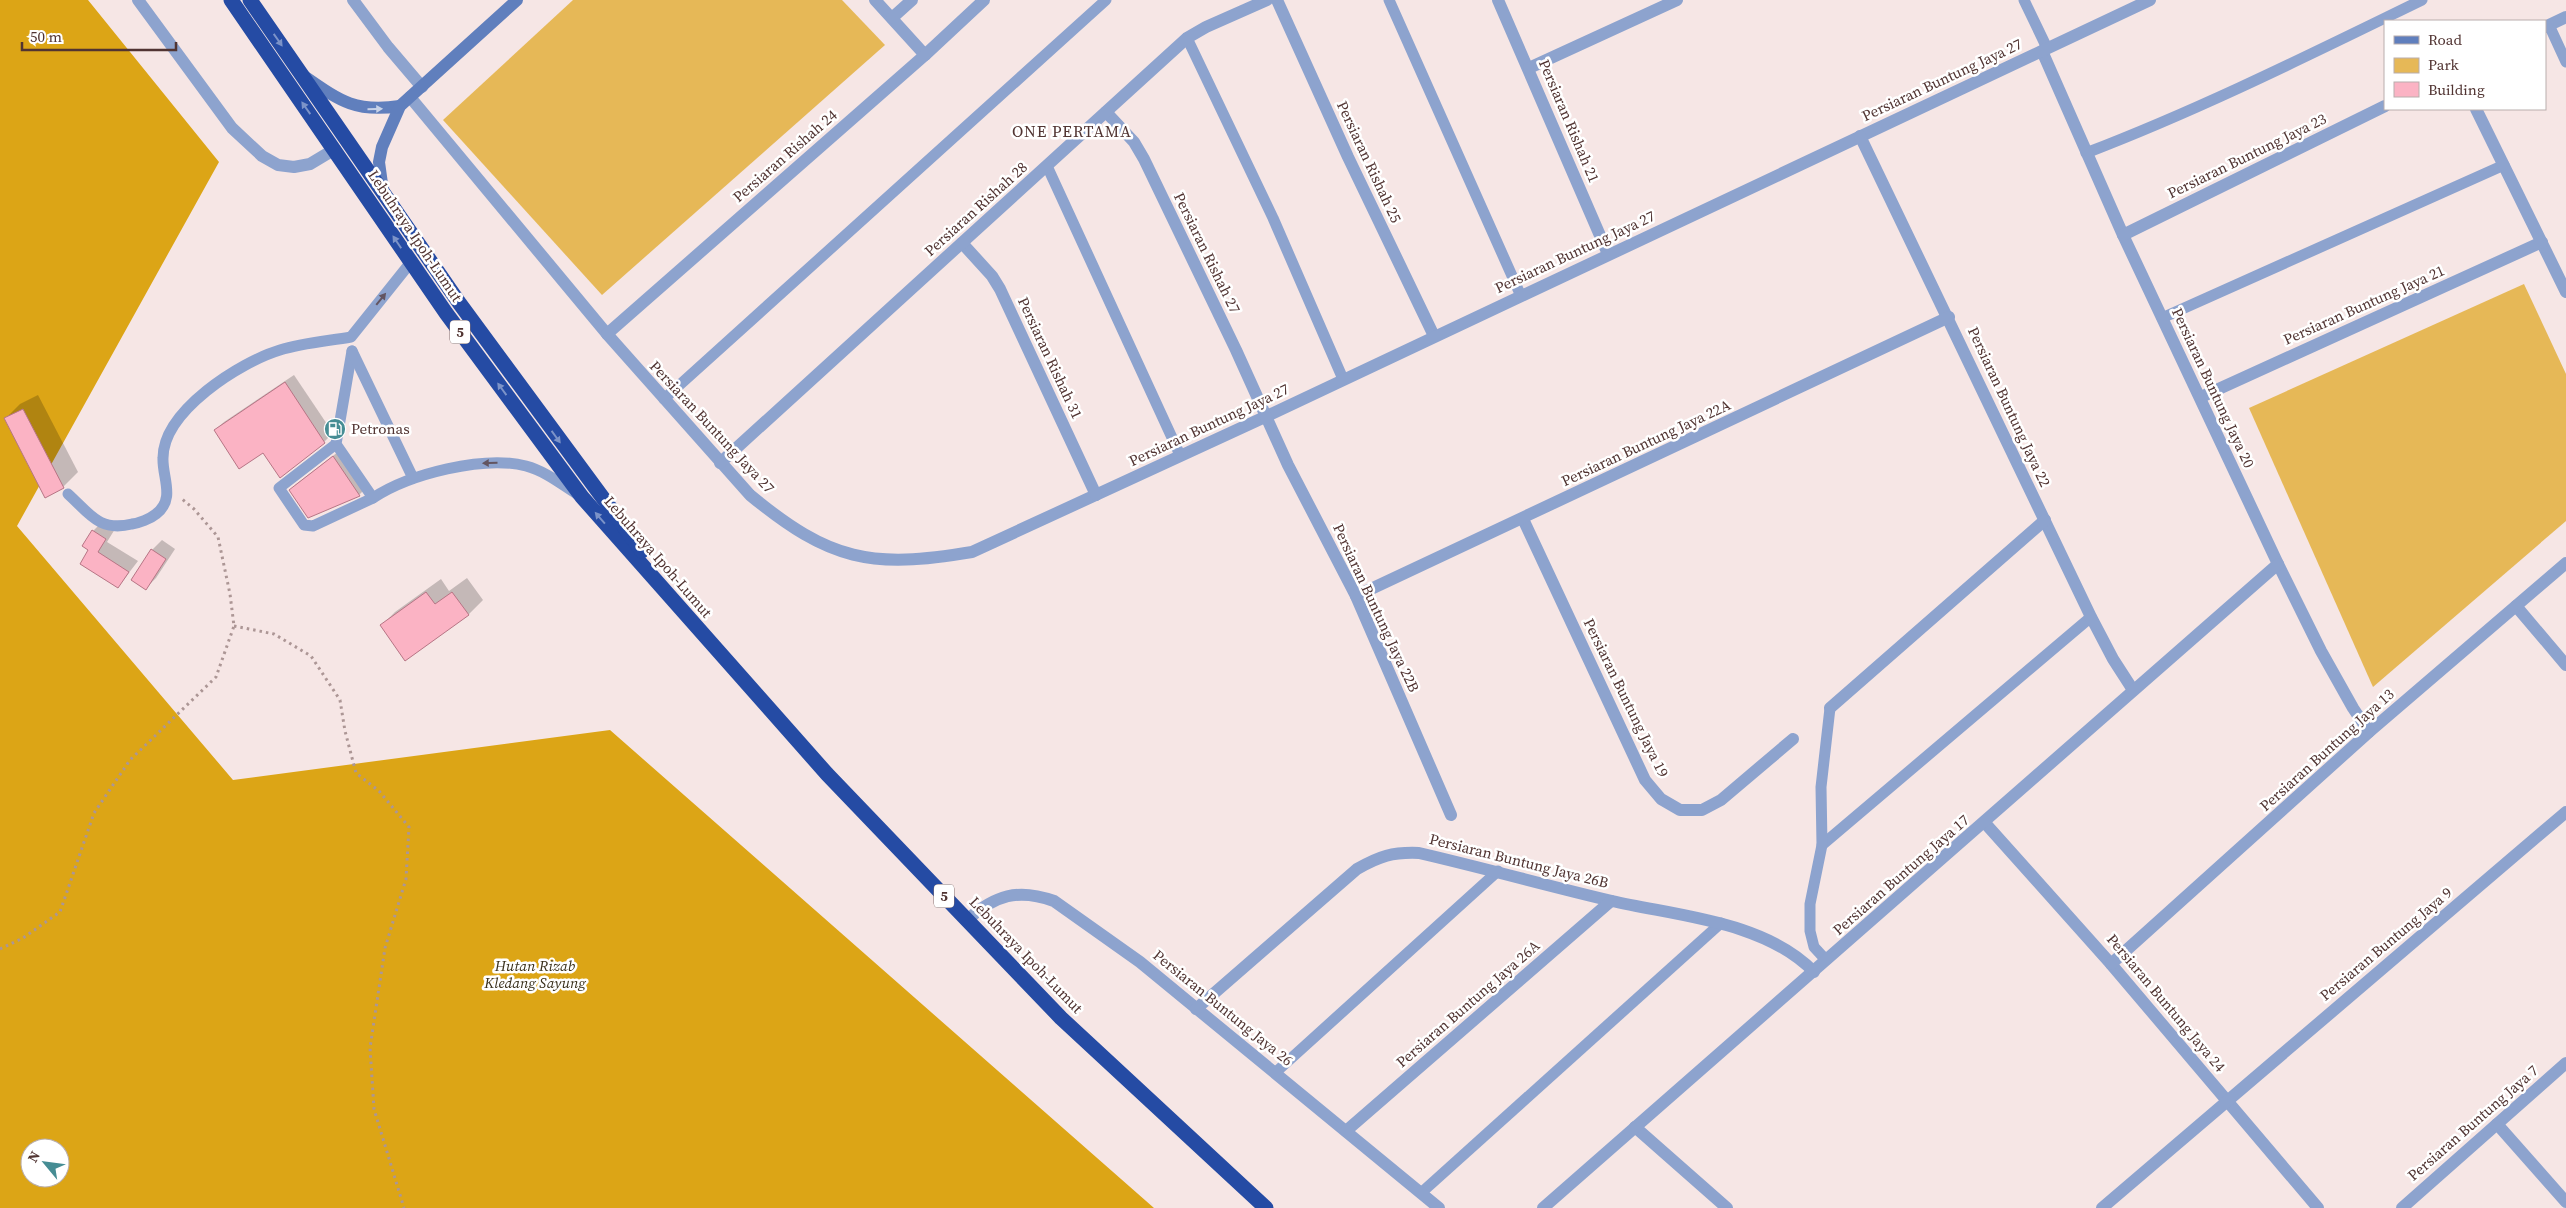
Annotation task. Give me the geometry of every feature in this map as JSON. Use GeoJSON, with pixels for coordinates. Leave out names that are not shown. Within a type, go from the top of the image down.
{"type":"FeatureCollection","features":[{"type":"Feature","properties":{"kind":"highway","name":"Lebuhraya Ipoh-Lumut"},"geometry":{"type":"LineString","coordinates":[[231,0],[446,313],[582,497],[827,774],[1060,1018],[1266,1208]]}},
{"type":"Feature","properties":{"kind":"highway","name":"Lebuhraya Ipoh-Lumut"},"geometry":{"type":"LineString","coordinates":[[250,0],[385,198],[527,397],[714,646]]}},
{"type":"Feature","properties":{"kind":"street"},"geometry":{"type":"LineString","coordinates":[[138,0],[232,128],[262,156],[278,165],[294,168],[310,164],[334,149]]}},
{"type":"Feature","properties":{"kind":"street"},"geometry":{"type":"LineString","coordinates":[[354,0],[388,47],[422,86]]}},
{"type":"Feature","properties":{"kind":"street"},"geometry":{"type":"LineString","coordinates":[[385,198],[379,162],[382,147],[400,106],[517,0]]}},
{"type":"Feature","properties":{"kind":"street"},"geometry":{"type":"LineString","coordinates":[[875,0],[925,55]]}},
{"type":"Feature","properties":{"kind":"street"},"geometry":{"type":"LineString","coordinates":[[892,18],[912,0]]}},
{"type":"Feature","properties":{"kind":"street","name":"Persiaran Rishah 24"},"geometry":{"type":"LineString","coordinates":[[606,334],[925,55],[984,0]]}},
{"type":"Feature","properties":{"kind":"street","name":"Persiaran Rishah 28"},"geometry":{"type":"LineString","coordinates":[[720,463],[1187,38],[1206,27],[1267,0]]}},
{"type":"Feature","properties":{"kind":"street","name":"Persiaran Rishah 25"},"geometry":{"type":"LineString","coordinates":[[1277,0],[1348,157],[1434,336]]}},
{"type":"Feature","properties":{"kind":"street","name":"Persiaran Rishah 21"},"geometry":{"type":"LineString","coordinates":[[1498,0],[1608,254]]}},
{"type":"Feature","properties":{"kind":"street"},"geometry":{"type":"LineString","coordinates":[[1529,68],[1677,0]]}},
{"type":"Feature","properties":{"kind":"street","name":"Persiaran Buntung Jaya 27"},"geometry":{"type":"LineString","coordinates":[[410,97],[606,334],[750,496],[778,518],[809,538],[841,553],[876,560],[924,560],[972,552],[1267,416],[2150,0]]}},
{"type":"Feature","properties":{"kind":"street"},"geometry":{"type":"LineString","coordinates":[[2547,26],[2566,17]]}},
{"type":"Feature","properties":{"kind":"street","name":"Persiaran Buntung Jaya 20"},"geometry":{"type":"LineString","coordinates":[[2044,49],[2086,153],[2123,235],[2278,564],[2321,651],[2353,708],[2369,732]]}},
{"type":"Feature","properties":{"kind":"street"},"geometry":{"type":"LineString","coordinates":[[301,73],[354,105],[367,109],[400,106]]}},
{"type":"Feature","properties":{"kind":"street","name":"Persiaran Buntung Jaya 23"},"geometry":{"type":"LineString","coordinates":[[2123,235],[2384,106]]}},
{"type":"Feature","properties":{"kind":"street"},"geometry":{"type":"LineString","coordinates":[[2476,110],[2566,292]]}},
{"type":"Feature","properties":{"kind":"street","name":"Persiaran Rishah 27"},"geometry":{"type":"LineString","coordinates":[[1106,112],[1134,142],[1144,159],[1267,416]]}},
{"type":"Feature","properties":{"kind":"street","name":"Persiaran Buntung Jaya 22"},"geometry":{"type":"LineString","coordinates":[[1860,136],[1949,317],[2091,617],[2113,659],[2133,690]]}},
{"type":"Feature","properties":{"kind":"street","name":"Persiaran Buntung Jaya 21"},"geometry":{"type":"LineString","coordinates":[[2200,397],[2542,242]]}},
{"type":"Feature","properties":{"kind":"street","name":"Persiaran Rishah 31"},"geometry":{"type":"LineString","coordinates":[[962,243],[992,276],[1000,289],[1096,495]]}},
{"type":"Feature","properties":{"kind":"street","name":"Persiaran Buntung Jaya 22A"},"geometry":{"type":"LineString","coordinates":[[1356,596],[1949,317]]}},
{"type":"Feature","properties":{"kind":"street","name":"Persiaran Buntung Jaya 22B"},"geometry":{"type":"LineString","coordinates":[[1267,416],[1288,465],[1356,596],[1451,815]]}},
{"type":"Feature","properties":{"kind":"street","name":"Persiaran Buntung Jaya 19"},"geometry":{"type":"LineString","coordinates":[[1523,519],[1645,780],[1660,800],[1680,810],[1702,810],[1721,800],[1793,739]]}},
{"type":"Feature","properties":{"kind":"street"},"geometry":{"type":"LineString","coordinates":[[1830,708],[2045,520]]}},
{"type":"Feature","properties":{"kind":"street","name":"Persiaran Buntung Jaya 13"},"geometry":{"type":"LineString","coordinates":[[2112,964],[2369,732],[2566,563]]}},
{"type":"Feature","properties":{"kind":"street","name":"Persiaran Buntung Jaya 17"},"geometry":{"type":"LineString","coordinates":[[1543,1208],[1985,823],[2133,690],[2278,564]]}},
{"type":"Feature","properties":{"kind":"street"},"geometry":{"type":"LineString","coordinates":[[2516,606],[2566,665]]}},
{"type":"Feature","properties":{"kind":"street","name":"Persiaran Buntung Jaya 9"},"geometry":{"type":"LineString","coordinates":[[2102,1208],[2566,812]]}},
{"type":"Feature","properties":{"kind":"street","name":"Persiaran Buntung Jaya 24"},"geometry":{"type":"LineString","coordinates":[[1985,823],[2112,964],[2318,1208]]}},
{"type":"Feature","properties":{"kind":"street","name":"Persiaran Buntung Jaya 26B"},"geometry":{"type":"LineString","coordinates":[[1196,1008],[1357,869],[1377,858],[1394,852],[1419,853],[1498,871],[1611,901],[1721,923],[1782,948],[1803,960],[1814,972]]}},
{"type":"Feature","properties":{"kind":"street","name":"Persiaran Buntung Jaya 26"},"geometry":{"type":"LineString","coordinates":[[967,920],[994,900],[1006,896],[1040,896],[1054,902],[1140,962],[1439,1208]]}},
{"type":"Feature","properties":{"kind":"street","name":"Persiaran Buntung Jaya 26A"},"geometry":{"type":"LineString","coordinates":[[1346,1131],[1611,901]]}},
{"type":"Feature","properties":{"kind":"street","name":"Persiaran Buntung Jaya 7"},"geometry":{"type":"LineString","coordinates":[[2402,1208],[2566,1064]]}},
{"type":"Feature","properties":{"kind":"street"},"geometry":{"type":"LineString","coordinates":[[2497,1124],[2566,1202]]}},
{"type":"Feature","properties":{"kind":"street"},"geometry":{"type":"LineString","coordinates":[[1635,1127],[1727,1208]]}},
{"type":"Feature","properties":{"kind":"lane"},"geometry":{"type":"LineString","coordinates":[[664,399],[1106,0]]}},
{"type":"Feature","properties":{"kind":"lane"},"geometry":{"type":"LineString","coordinates":[[1389,0],[1520,296]]}},
{"type":"Feature","properties":{"kind":"lane","name":"Persiaran Buntung Jaya 20"},"geometry":{"type":"LineString","coordinates":[[2024,0],[2044,49]]}},
{"type":"Feature","properties":{"kind":"lane"},"geometry":{"type":"LineString","coordinates":[[2086,153],[2157,126],[2422,0]]}},
{"type":"Feature","properties":{"kind":"lane"},"geometry":{"type":"LineString","coordinates":[[2547,26],[2566,62]]}},
{"type":"Feature","properties":{"kind":"lane"},"geometry":{"type":"LineString","coordinates":[[1187,38],[1273,218],[1343,379]]}},
{"type":"Feature","properties":{"kind":"lane"},"geometry":{"type":"LineString","coordinates":[[2162,318],[2504,165]]}},
{"type":"Feature","properties":{"kind":"lane"},"geometry":{"type":"LineString","coordinates":[[1047,166],[1180,455]]}},
{"type":"Feature","properties":{"kind":"lane"},"geometry":{"type":"LineString","coordinates":[[68,494],[98,522],[116,528],[137,523],[156,514],[166,502],[168,487],[162,456],[177,420],[197,399],[226,375],[280,350],[351,337],[411,262]]}},
{"type":"Feature","properties":{"kind":"lane"},"geometry":{"type":"LineString","coordinates":[[351,337],[352,351],[336,444],[278,488],[304,525],[313,526],[413,478],[481,463],[507,463],[527,466],[543,473],[582,497]]}},
{"type":"Feature","properties":{"kind":"lane"},"geometry":{"type":"LineString","coordinates":[[352,351],[413,478]]}},
{"type":"Feature","properties":{"kind":"lane"},"geometry":{"type":"LineString","coordinates":[[336,444],[373,498]]}},
{"type":"Feature","properties":{"kind":"lane"},"geometry":{"type":"LineString","coordinates":[[1822,845],[2091,617]]}},
{"type":"Feature","properties":{"kind":"lane"},"geometry":{"type":"LineString","coordinates":[[1826,960],[1814,947],[1810,932],[1810,904],[1822,845],[1821,787],[1830,708]]}},
{"type":"Feature","properties":{"kind":"lane"},"geometry":{"type":"LineString","coordinates":[[1276,1072],[1498,871]]}},
{"type":"Feature","properties":{"kind":"lane"},"geometry":{"type":"LineString","coordinates":[[1421,1193],[1721,923]]}},
{"type":"Feature","properties":{"kind":"path"},"geometry":{"type":"LineString","coordinates":[[0,949],[23,938],[60,912],[94,813],[130,760],[216,677],[234,626],[218,537],[194,509],[168,487]]}},
{"type":"Feature","properties":{"kind":"path"},"geometry":{"type":"LineString","coordinates":[[234,626],[274,634],[311,656],[340,700],[345,731],[356,773],[380,791],[409,827],[406,879],[385,948],[370,1048],[374,1109],[404,1208]]}},
{"type":"Feature","properties":{"kind":"green space","name":"Hutan Rizab Kledang Sayung"},"geometry":{"type":"Polygon","coordinates":[[[0,0],[88,0],[219,162],[17,526],[233,780],[610,730],[1154,1208],[0,1208],[0,0]]]}},
{"type":"Feature","properties":{"kind":"green space"},"geometry":{"type":"Polygon","coordinates":[[[573,0],[842,0],[885,45],[602,295],[443,120],[573,0]]]}},
{"type":"Feature","properties":{"kind":"green space"},"geometry":{"type":"Polygon","coordinates":[[[2524,284],[2566,374],[2566,521],[2373,687],[2249,408],[2524,284]]]}},
{"type":"Feature","properties":{"kind":"building"},"geometry":{"type":"Polygon","coordinates":[[[285,382],[325,443],[280,478],[263,453],[239,469],[214,430],[285,382]]]}},
{"type":"Feature","properties":{"kind":"building"},"geometry":{"type":"Polygon","coordinates":[[[23,409],[64,488],[45,498],[4,418],[23,409]]]}},
{"type":"Feature","properties":{"kind":"building"},"geometry":{"type":"Polygon","coordinates":[[[333,456],[360,496],[308,518],[289,490],[333,456]]]}},
{"type":"Feature","properties":{"kind":"building"},"geometry":{"type":"Polygon","coordinates":[[[92,530],[106,539],[98,552],[129,572],[118,588],[80,564],[88,550],[82,546],[92,530]]]}},
{"type":"Feature","properties":{"kind":"building"},"geometry":{"type":"Polygon","coordinates":[[[151,549],[166,559],[146,590],[131,580],[151,549]]]}},
{"type":"Feature","properties":{"kind":"building"},"geometry":{"type":"Polygon","coordinates":[[[426,592],[435,604],[452,592],[469,615],[405,661],[380,625],[426,592]]]}},
{"type":"Feature","properties":{"kind":"place","name":"Petronas"},"geometry":{"type":"Point","coordinates":[335,429]}},
{"type":"Feature","properties":{"kind":"district","name":"ONE PERTAMA"},"geometry":{"type":"Point","coordinates":[1072,131]}}]}
